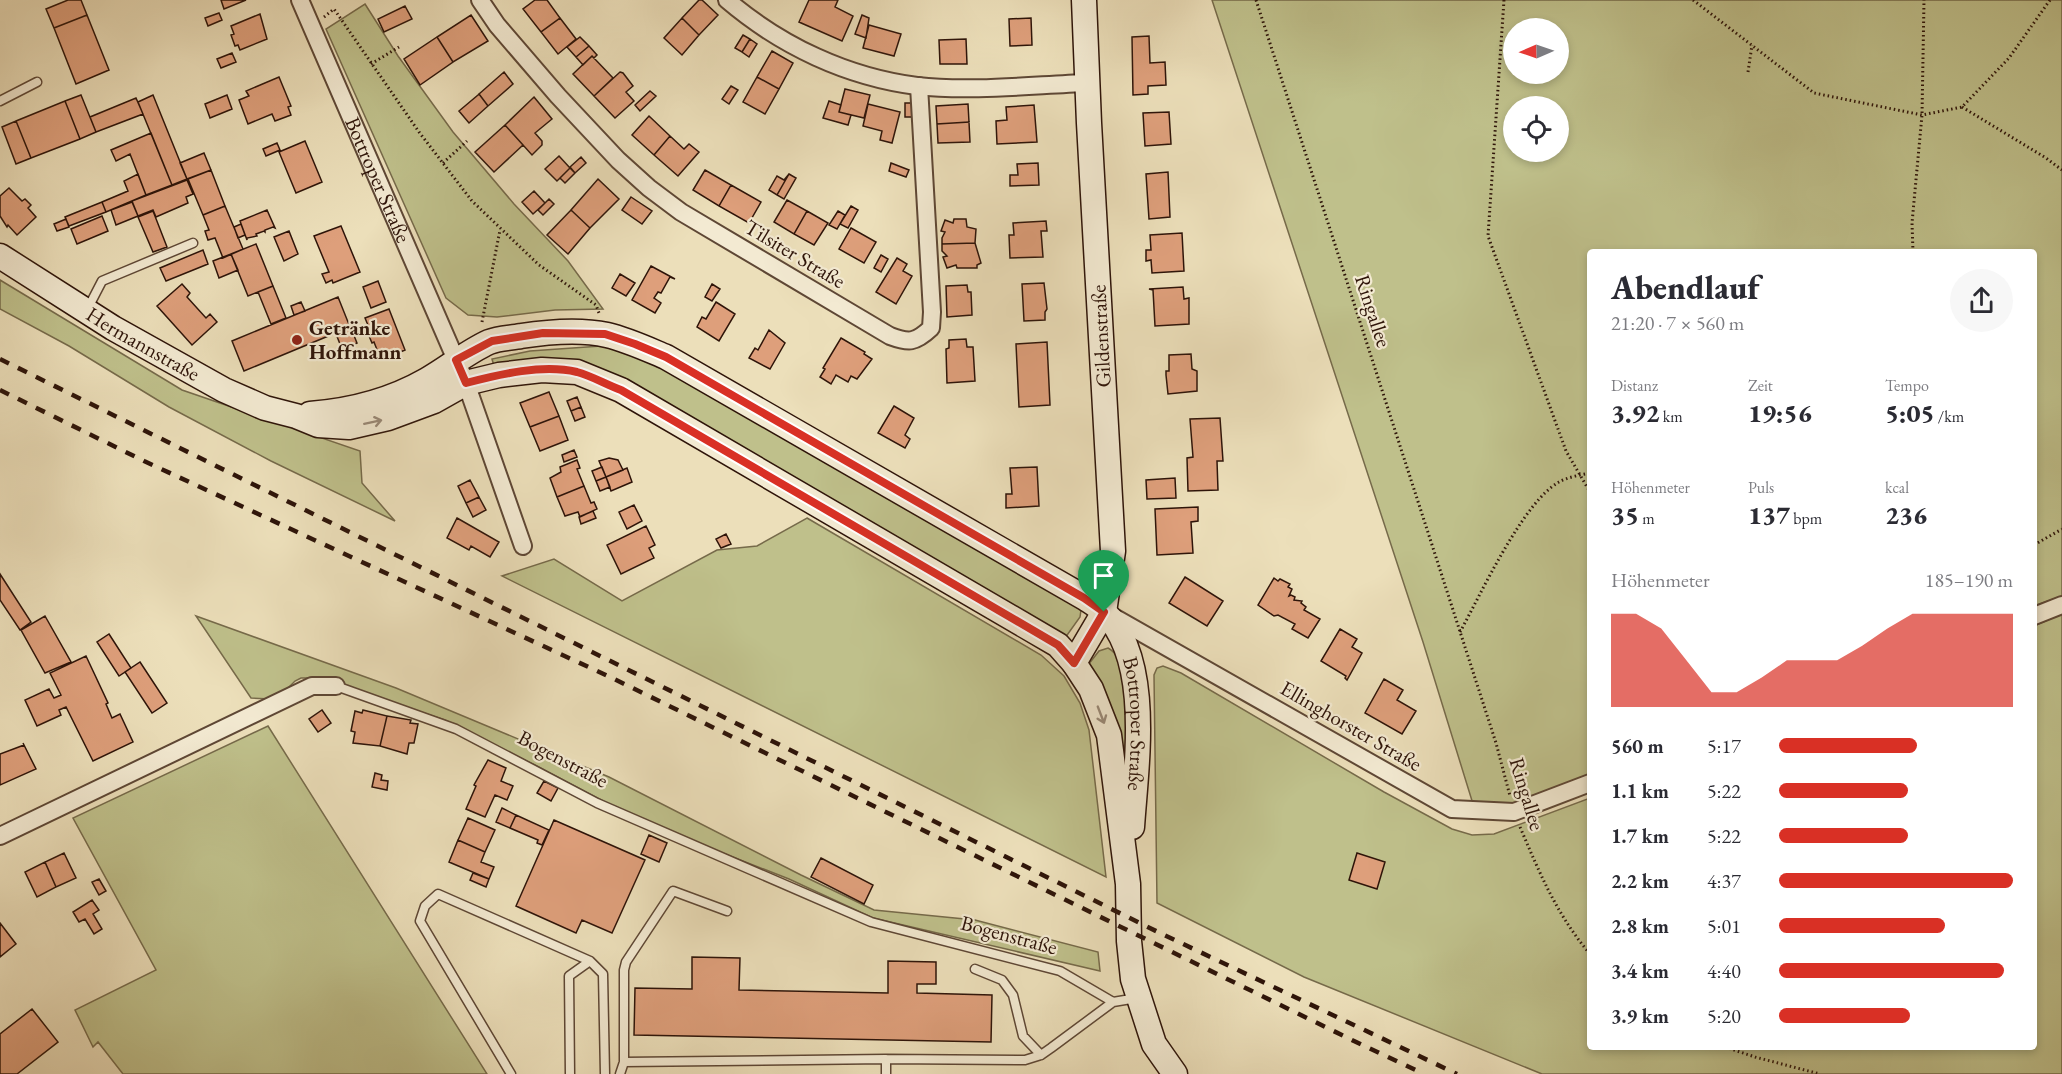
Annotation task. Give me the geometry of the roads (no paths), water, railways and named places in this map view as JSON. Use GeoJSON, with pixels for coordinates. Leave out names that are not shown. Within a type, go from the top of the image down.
{"type":"FeatureCollection","features":[{"type":"Feature","properties":{"kind":"main road","name":"Gildenstraße"},"geometry":{"type":"LineString","coordinates":[[1074,663],[1104,612],[1113,551],[1084,0]]}},
{"type":"Feature","properties":{"kind":"main road","name":"Hermannstraße"},"geometry":{"type":"LineString","coordinates":[[0,256],[86,311],[224,390],[265,408],[296,416],[318,425],[349,427],[388,418],[434,401],[466,383]]}},
{"type":"Feature","properties":{"kind":"main road","name":"Bottroper Straße"},"geometry":{"type":"LineString","coordinates":[[456,360],[492,341],[543,333],[605,334],[635,344],[666,357],[702,377],[1074,592],[1104,612],[1124,640],[1135,673],[1137,738],[1128,884],[1129,941],[1133,979],[1154,1044],[1175,1074]]}},
{"type":"Feature","properties":{"kind":"main road","name":"Hermannstraße"},"geometry":{"type":"LineString","coordinates":[[296,416],[370,404],[428,380],[456,360]]}},
{"type":"Feature","properties":{"kind":"main road","name":"Bottroper Straße"},"geometry":{"type":"LineString","coordinates":[[466,383],[499,375],[542,370],[577,372],[621,390],[1058,645],[1074,663],[1091,689],[1109,735],[1128,884]]}},
{"type":"Feature","properties":{"kind":"street","name":"Bottroper Straße"},"geometry":{"type":"LineString","coordinates":[[300,0],[466,383],[523,546]]}},
{"type":"Feature","properties":{"kind":"street","name":"Tilsiter Straße"},"geometry":{"type":"LineString","coordinates":[[480,0],[497,25],[558,96],[618,160],[649,188],[681,212],[785,275],[890,336],[907,342],[921,337],[931,328],[932,312],[919,86]]}},
{"type":"Feature","properties":{"kind":"street"},"geometry":{"type":"LineString","coordinates":[[727,0],[764,28],[813,56],[868,76],[919,86],[964,88],[1087,83]]}},
{"type":"Feature","properties":{"kind":"street"},"geometry":{"type":"LineString","coordinates":[[2037,615],[2062,605]]}},
{"type":"Feature","properties":{"kind":"street","name":"Ellinghorster Straße"},"geometry":{"type":"LineString","coordinates":[[1104,612],[1452,809],[1514,812],[1587,784]]}},
{"type":"Feature","properties":{"kind":"street","name":"Bogenstraße"},"geometry":{"type":"LineString","coordinates":[[0,836],[312,686],[336,686]]}},
{"type":"Feature","properties":{"kind":"lane"},"geometry":{"type":"LineString","coordinates":[[0,101],[37,82]]}},
{"type":"Feature","properties":{"kind":"lane"},"geometry":{"type":"LineString","coordinates":[[86,311],[102,281],[193,243]]}},
{"type":"Feature","properties":{"kind":"lane","name":"Bogenstraße"},"geometry":{"type":"LineString","coordinates":[[336,686],[456,729],[597,803],[871,922],[1060,971],[1113,1002]]}},
{"type":"Feature","properties":{"kind":"lane"},"geometry":{"type":"LineString","coordinates":[[620,1074],[624,1062],[624,970],[626,962],[673,891],[727,911]]}},
{"type":"Feature","properties":{"kind":"lane"},"geometry":{"type":"LineString","coordinates":[[511,1074],[420,921],[425,906],[438,894],[590,961],[603,974],[605,1074]]}},
{"type":"Feature","properties":{"kind":"lane"},"geometry":{"type":"LineString","coordinates":[[570,1074],[569,976],[590,961]]}},
{"type":"Feature","properties":{"kind":"lane"},"geometry":{"type":"LineString","coordinates":[[975,969],[1002,980],[1013,995],[1023,1036],[1041,1054]]}},
{"type":"Feature","properties":{"kind":"lane"},"geometry":{"type":"LineString","coordinates":[[624,1062],[1025,1060],[1041,1054],[1113,1002],[1138,998]]}},
{"type":"Feature","properties":{"kind":"lane"},"geometry":{"type":"LineString","coordinates":[[886,1059],[886,1074]]}},
{"type":"Feature","properties":{"kind":"railway"},"geometry":{"type":"LineString","coordinates":[[0,359],[1162,934],[1457,1074]]}},
{"type":"Feature","properties":{"kind":"railway"},"geometry":{"type":"LineString","coordinates":[[0,390],[144,461],[610,677],[1424,1074]]}},
{"type":"Feature","properties":{"kind":"place","name":"Getränke Hoffmann"},"geometry":{"type":"Point","coordinates":[297,340]}}]}
